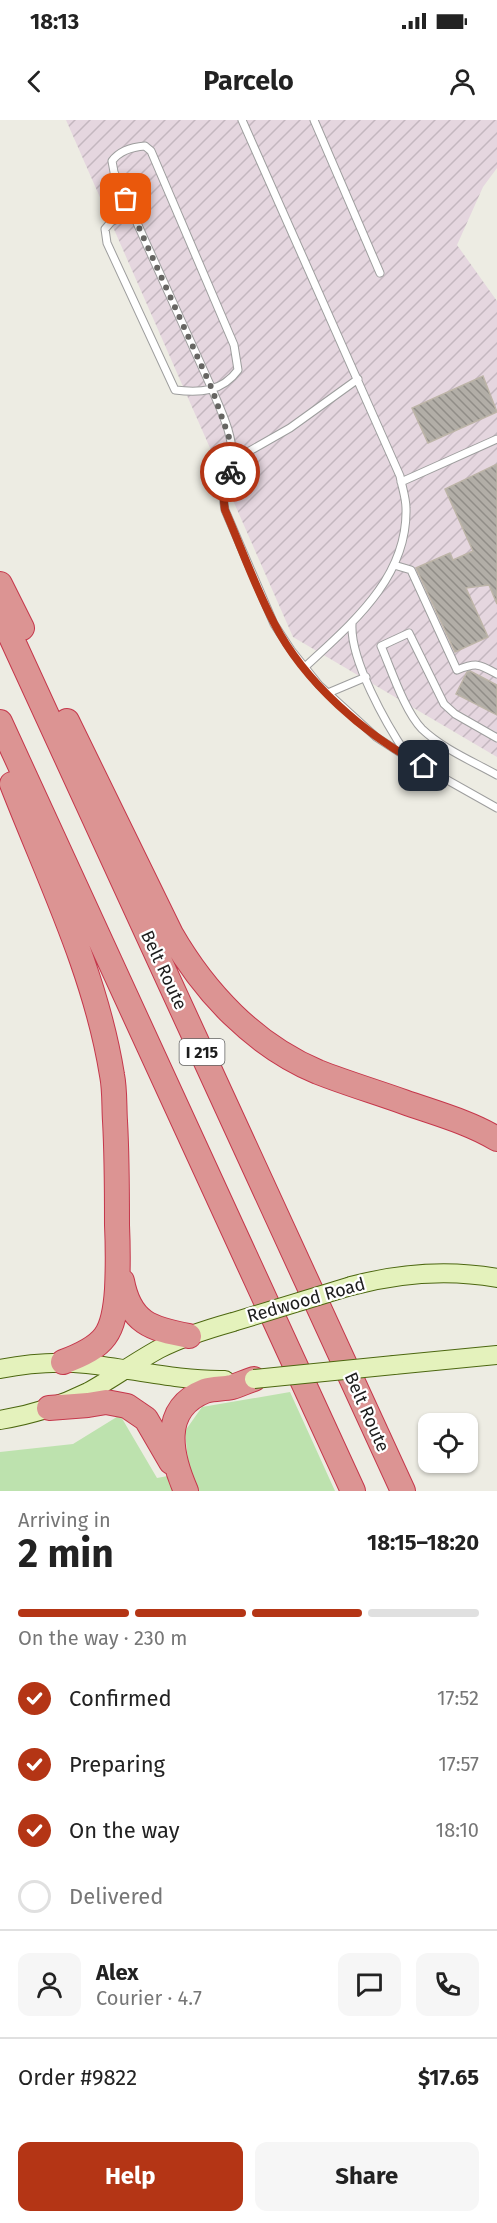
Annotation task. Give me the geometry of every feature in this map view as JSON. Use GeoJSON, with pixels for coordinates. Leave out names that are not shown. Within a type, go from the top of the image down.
{"type":"FeatureCollection","features":[{"type":"Feature","properties":{"kind":"highway"},"geometry":{"type":"LineString","coordinates":[[0,584],[171,934],[188,964],[213,996],[250,1030],[275,1048],[316,1071],[458,1121],[497,1139]]}},
{"type":"Feature","properties":{"kind":"highway","name":"Belt Route"},"geometry":{"type":"LineString","coordinates":[[0,613],[403,1491]]}},
{"type":"Feature","properties":{"kind":"highway","name":"I 215"},"geometry":{"type":"LineString","coordinates":[[0,723],[353,1491]]}},
{"type":"Feature","properties":{"kind":"highway"},"geometry":{"type":"LineString","coordinates":[[0,754],[87,973],[105,1033],[113,1078],[117,1171],[116,1310],[111,1328],[96,1346],[81,1356],[63,1362]]}},
{"type":"Feature","properties":{"kind":"highway"},"geometry":{"type":"LineString","coordinates":[[118,1263],[125,1296],[136,1315],[160,1330],[189,1336]]}},
{"type":"Feature","properties":{"kind":"highway"},"geometry":{"type":"LineString","coordinates":[[182,1481],[172,1447],[172,1432],[183,1408],[202,1392],[254,1379]]}},
{"type":"Feature","properties":{"kind":"highway"},"geometry":{"type":"LineString","coordinates":[[49,1408],[112,1402],[134,1409],[151,1425],[167,1458],[182,1481]]}},
{"type":"Feature","properties":{"kind":"main road","name":"Redwood Road"},"geometry":{"type":"LineString","coordinates":[[0,1420],[49,1408],[90,1391],[160,1349],[189,1336],[351,1286],[386,1277],[427,1272],[497,1278]]}},
{"type":"Feature","properties":{"kind":"main road"},"geometry":{"type":"LineString","coordinates":[[0,1369],[63,1362],[192,1380],[254,1379],[497,1355]]}},
{"type":"Feature","properties":{"kind":"lane"},"geometry":{"type":"LineString","coordinates":[[242,120],[358,379],[401,482],[406,508],[404,532],[394,565],[378,592],[352,624],[305,667]]}},
{"type":"Feature","properties":{"kind":"lane"},"geometry":{"type":"LineString","coordinates":[[314,120],[380,273]]}},
{"type":"Feature","properties":{"kind":"lane"},"geometry":{"type":"LineString","coordinates":[[132,211],[111,222],[105,229],[107,243],[175,390],[193,392],[212,389],[230,381],[238,370],[234,345],[151,151],[145,146],[124,150],[116,155],[112,161],[114,172],[132,211],[212,389],[231,443],[232,461],[222,498],[225,510],[274,624],[327,693],[376,736],[410,759],[497,808]]}},
{"type":"Feature","properties":{"kind":"lane"},"geometry":{"type":"LineString","coordinates":[[232,461],[290,428],[358,379]]}},
{"type":"Feature","properties":{"kind":"lane"},"geometry":{"type":"LineString","coordinates":[[401,482],[497,439]]}},
{"type":"Feature","properties":{"kind":"lane"},"geometry":{"type":"LineString","coordinates":[[394,565],[411,570],[457,670],[480,664],[497,674]]}},
{"type":"Feature","properties":{"kind":"lane"},"geometry":{"type":"LineString","coordinates":[[352,624],[354,650],[388,723],[410,759]]}},
{"type":"Feature","properties":{"kind":"lane"},"geometry":{"type":"LineString","coordinates":[[497,738],[455,714],[444,704],[410,633],[381,646],[409,709],[421,728],[441,743],[497,775]]}},
{"type":"Feature","properties":{"kind":"lane"},"geometry":{"type":"LineString","coordinates":[[327,693],[366,677]]}},
{"type":"Feature","properties":{"kind":"shaded area"},"geometry":{"type":"Polygon","coordinates":[[[66,120],[497,120],[497,168],[483,187],[457,245],[497,301],[497,757],[293,637],[66,120]]]}},
{"type":"Feature","properties":{"kind":"green space"},"geometry":{"type":"Polygon","coordinates":[[[290,1392],[335,1491],[0,1491],[0,1452],[73,1444],[120,1415],[157,1478],[189,1472],[185,1431],[202,1407],[290,1392]]]}},
{"type":"Feature","properties":{"kind":"building"},"geometry":{"type":"Polygon","coordinates":[[[483,376],[497,412],[428,443],[412,408],[483,376]]]}},
{"type":"Feature","properties":{"kind":"building"},"geometry":{"type":"Polygon","coordinates":[[[497,464],[497,604],[489,585],[466,588],[488,637],[455,652],[416,568],[450,553],[453,560],[473,551],[445,489],[497,464]]]}},
{"type":"Feature","properties":{"kind":"building"},"geometry":{"type":"Polygon","coordinates":[[[470,671],[497,685],[497,715],[456,694],[467,672],[470,671]]]}},
{"type":"Feature","properties":{"kind":"way so far"},"geometry":{"type":"LineString","coordinates":[[126,199],[212,389],[231,443],[230,472]]}},
{"type":"Feature","properties":{"kind":"route"},"geometry":{"type":"LineString","coordinates":[[230,472],[222,498],[225,510],[274,624],[291,650],[319,685],[348,713],[376,736],[424,766]]}}]}
